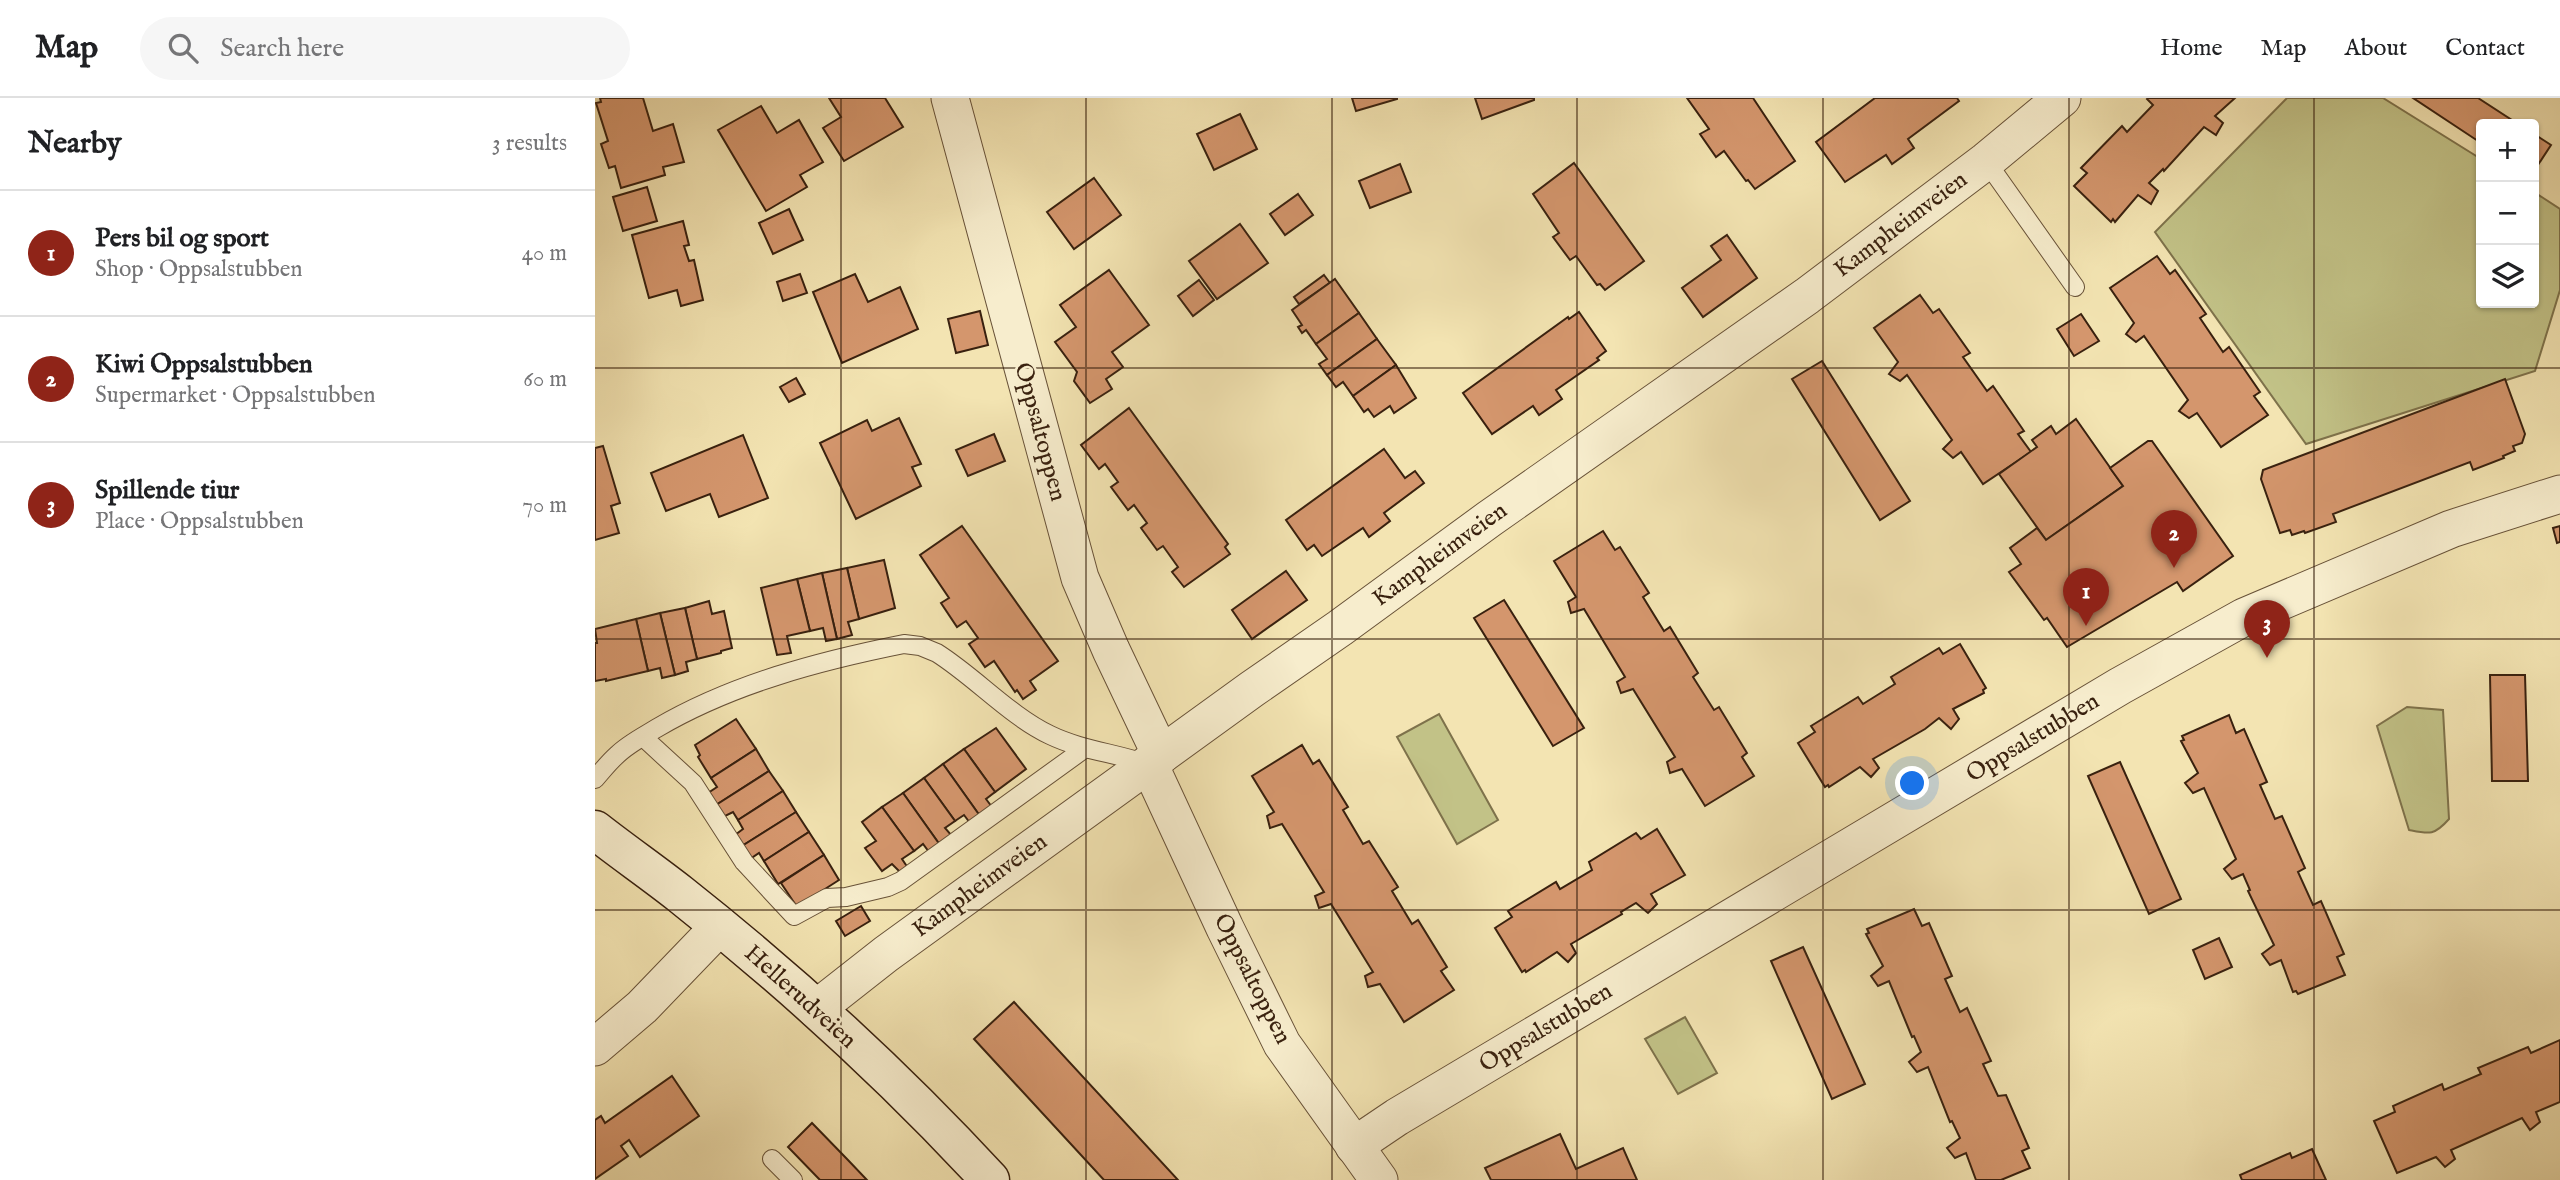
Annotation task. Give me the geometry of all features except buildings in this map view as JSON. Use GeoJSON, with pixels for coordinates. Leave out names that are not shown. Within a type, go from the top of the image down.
{"type":"FeatureCollection","features":[{"type":"Feature","properties":{"kind":"main road","name":"Hellerudveien"},"geometry":{"type":"LineString","coordinates":[[595,830],[720,926],[816,1009],[930,1116],[990,1180]]}},
{"type":"Feature","properties":{"kind":"street","name":"Oppsaltoppen"},"geometry":{"type":"LineString","coordinates":[[950,98],[1080,578],[1225,928],[1282,1044],[1379,1180]]}},
{"type":"Feature","properties":{"kind":"street","name":"Kampheimveien"},"geometry":{"type":"LineString","coordinates":[[816,1009],[886,954],[1489,519],[1807,296],[1986,161],[2062,98]]}},
{"type":"Feature","properties":{"kind":"street","name":"Oppsalstubben"},"geometry":{"type":"LineString","coordinates":[[1354,1146],[1397,1117],[1793,880],[2120,686],[2244,617],[2451,529],[2560,494]]}},
{"type":"Feature","properties":{"kind":"street"},"geometry":{"type":"LineString","coordinates":[[595,1047],[642,1007],[720,926]]}},
{"type":"Feature","properties":{"kind":"lane"},"geometry":{"type":"LineString","coordinates":[[1986,161],[2075,287]]}},
{"type":"Feature","properties":{"kind":"lane"},"geometry":{"type":"LineString","coordinates":[[595,779],[617,754],[643,737],[674,718],[721,697],[785,673],[904,643],[937,653],[1038,728],[1083,749],[1155,760]]}},
{"type":"Feature","properties":{"kind":"lane"},"geometry":{"type":"LineString","coordinates":[[643,737],[693,783],[744,862],[794,916],[827,898],[846,897],[888,887],[901,881],[1083,749]]}},
{"type":"Feature","properties":{"kind":"lane"},"geometry":{"type":"LineString","coordinates":[[772,1159],[793,1180]]}},
{"type":"Feature","properties":{"kind":"green space"},"geometry":{"type":"Polygon","coordinates":[[[2287,98],[2383,98],[2476,156],[2476,308],[2539,308],[2539,195],[2560,209],[2560,290],[2535,371],[2306,444],[2155,232],[2287,98]]]}},
{"type":"Feature","properties":{"kind":"green space"},"geometry":{"type":"Polygon","coordinates":[[[2407,707],[2443,710],[2449,819],[2431,832],[2409,830],[2377,726],[2407,707]]]}},
{"type":"Feature","properties":{"kind":"green space"},"geometry":{"type":"Polygon","coordinates":[[[1439,714],[1498,820],[1457,844],[1397,737],[1439,714]]]}},
{"type":"Feature","properties":{"kind":"green space"},"geometry":{"type":"Polygon","coordinates":[[[1685,1017],[1717,1073],[1678,1094],[1645,1039],[1685,1017]]]}},
{"type":"Feature","properties":{"kind":"place","name":"Kiwi Oppsalstubben"},"geometry":{"type":"Point","coordinates":[2174,568]}},
{"type":"Feature","properties":{"kind":"place","name":"Pers bil og sport"},"geometry":{"type":"Point","coordinates":[2086,626]}},
{"type":"Feature","properties":{"kind":"place","name":"Spillende tiur"},"geometry":{"type":"Point","coordinates":[2267,658]}}]}
